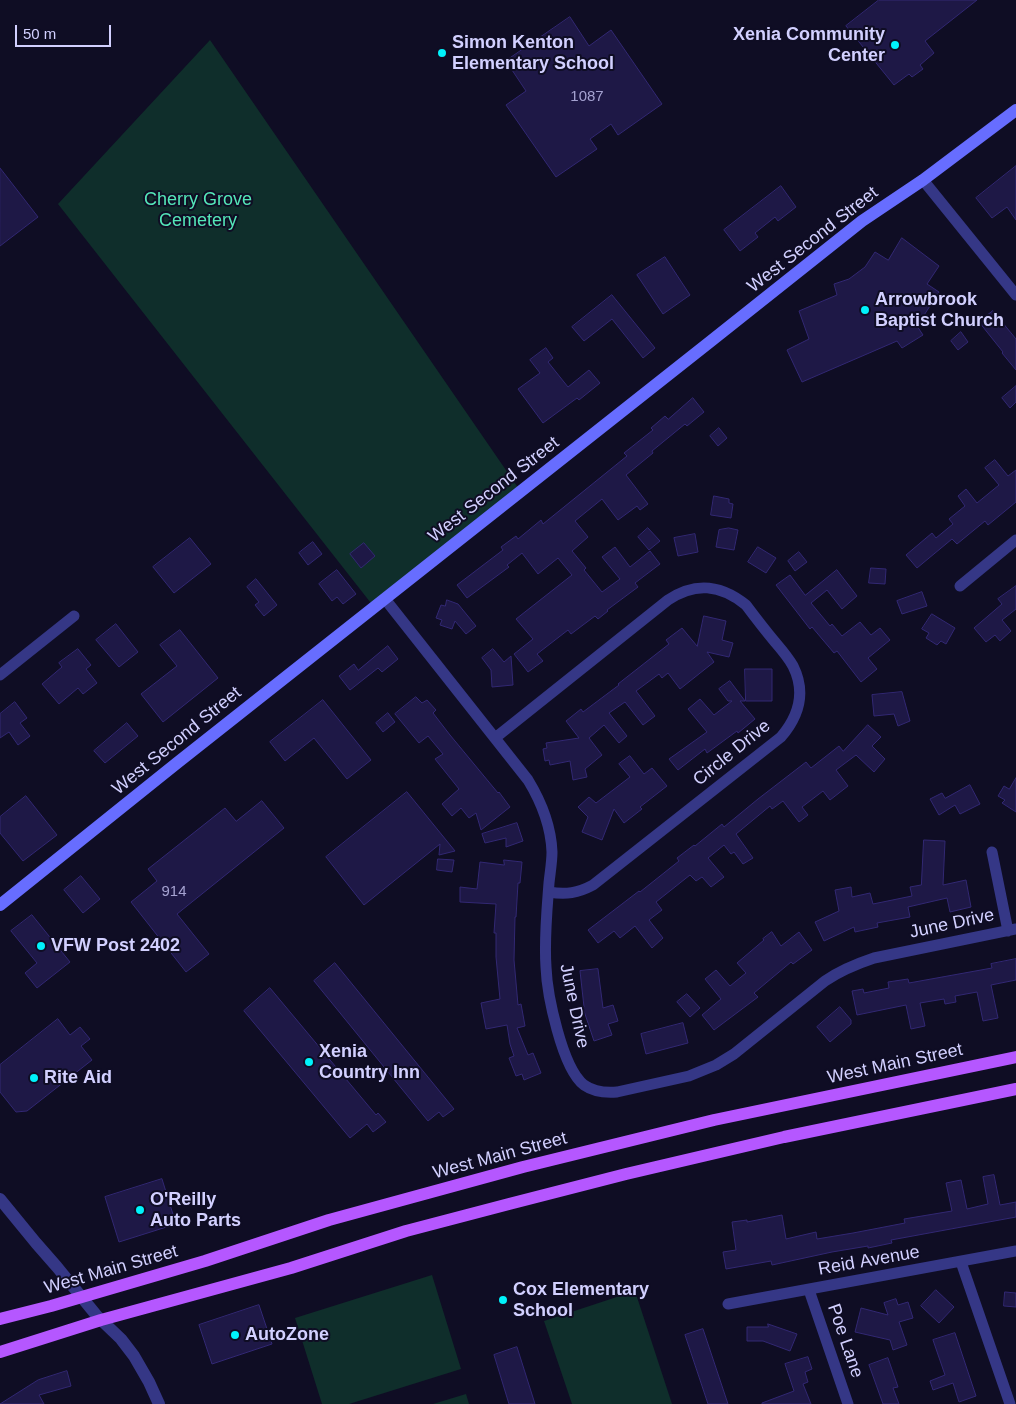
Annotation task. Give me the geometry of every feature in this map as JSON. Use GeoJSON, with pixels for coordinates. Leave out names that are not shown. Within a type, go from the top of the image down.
{"type":"FeatureCollection","features":[{"type":"Feature","properties":{"kind":"main road","name":"West Second Street"},"geometry":{"type":"LineString","coordinates":[[0,905],[862,221],[923,180],[1016,110]]}},
{"type":"Feature","properties":{"kind":"main road","name":"West Main Street"},"geometry":{"type":"LineString","coordinates":[[0,1319],[205,1262],[329,1220],[523,1166],[714,1120],[1016,1057]]}},
{"type":"Feature","properties":{"kind":"main road"},"geometry":{"type":"LineString","coordinates":[[0,1352],[101,1320],[291,1268],[406,1231],[626,1174],[784,1137],[1016,1090]]}},
{"type":"Feature","properties":{"kind":"street"},"geometry":{"type":"LineString","coordinates":[[923,180],[1016,295]]}},
{"type":"Feature","properties":{"kind":"street"},"geometry":{"type":"LineString","coordinates":[[960,586],[1016,540]]}},
{"type":"Feature","properties":{"kind":"street","name":"Circle Drive"},"geometry":{"type":"LineString","coordinates":[[495,738],[676,594],[695,588],[722,590],[738,599],[746,606],[788,658],[796,673],[800,695],[798,708],[793,721],[782,737],[593,885],[583,891],[571,894],[549,892]]}},
{"type":"Feature","properties":{"kind":"street","name":"June Drive"},"geometry":{"type":"LineString","coordinates":[[385,599],[528,780],[538,796],[549,830],[552,853],[546,932],[546,967],[550,997],[564,1050],[574,1073],[585,1086],[595,1091],[606,1093],[689,1076],[716,1065],[734,1054],[825,981],[853,965],[874,958],[1012,930]]}},
{"type":"Feature","properties":{"kind":"street"},"geometry":{"type":"LineString","coordinates":[[0,675],[74,616]]}},
{"type":"Feature","properties":{"kind":"street"},"geometry":{"type":"LineString","coordinates":[[992,852],[1012,930]]}},
{"type":"Feature","properties":{"kind":"street"},"geometry":{"type":"LineString","coordinates":[[0,1199],[101,1320],[121,1339],[134,1356],[159,1404]]}},
{"type":"Feature","properties":{"kind":"street","name":"Reid Avenue"},"geometry":{"type":"LineString","coordinates":[[728,1304],[1016,1251]]}},
{"type":"Feature","properties":{"kind":"street"},"geometry":{"type":"LineString","coordinates":[[961,1262],[1010,1404]]}},
{"type":"Feature","properties":{"kind":"street","name":"Poe Lane"},"geometry":{"type":"LineString","coordinates":[[809,1290],[848,1404]]}},
{"type":"Feature","properties":{"kind":"green space","name":"Cherry Grove Cemetery"},"geometry":{"type":"Polygon","coordinates":[[[210,40],[521,492],[374,607],[58,204],[210,40]]]}},
{"type":"Feature","properties":{"kind":"green space"},"geometry":{"type":"Polygon","coordinates":[[[432,1275],[461,1369],[349,1404],[322,1404],[295,1318],[432,1275]]]}},
{"type":"Feature","properties":{"kind":"green space"},"geometry":{"type":"Polygon","coordinates":[[[635,1291],[672,1404],[572,1404],[544,1321],[635,1291]]]}},
{"type":"Feature","properties":{"kind":"green space"},"geometry":{"type":"Polygon","coordinates":[[[466,1394],[469,1404],[433,1404],[466,1394]]]}},
{"type":"Feature","properties":{"kind":"building","name":"Xenia Community Center"},"geometry":{"type":"Polygon","coordinates":[[[879,0],[977,0],[925,41],[934,53],[920,65],[923,69],[912,77],[909,74],[894,85],[846,26],[879,0]]]}},
{"type":"Feature","properties":{"kind":"building"},"geometry":{"type":"Polygon","coordinates":[[[570,17],[589,46],[611,30],[662,104],[618,135],[611,124],[590,139],[597,149],[556,177],[506,105],[526,91],[506,61],[570,17]]]}},
{"type":"Feature","properties":{"kind":"building"},"geometry":{"type":"Polygon","coordinates":[[[1016,166],[1016,220],[1007,207],[992,218],[976,198],[1016,166]]]}},
{"type":"Feature","properties":{"kind":"building"},"geometry":{"type":"Polygon","coordinates":[[[0,168],[38,217],[0,246],[0,168]]]}},
{"type":"Feature","properties":{"kind":"building"},"geometry":{"type":"Polygon","coordinates":[[[781,186],[796,207],[778,221],[775,217],[755,233],[758,237],[740,251],[724,230],[781,186]]]}},
{"type":"Feature","properties":{"kind":"building","name":"Arrowbrook Baptist Church"},"geometry":{"type":"Polygon","coordinates":[[[902,238],[939,266],[927,284],[939,292],[917,326],[923,335],[902,348],[897,341],[802,382],[787,350],[809,339],[799,311],[837,295],[834,284],[849,279],[865,267],[875,252],[888,260],[902,238]]]}},
{"type":"Feature","properties":{"kind":"building"},"geometry":{"type":"Polygon","coordinates":[[[665,257],[690,295],[663,314],[637,275],[665,257]]]}},
{"type":"Feature","properties":{"kind":"building"},"geometry":{"type":"Polygon","coordinates":[[[612,295],[655,348],[643,358],[612,319],[584,341],[572,327],[612,295]]]}},
{"type":"Feature","properties":{"kind":"building"},"geometry":{"type":"Polygon","coordinates":[[[993,311],[1016,339],[1016,370],[979,322],[993,311]]]}},
{"type":"Feature","properties":{"kind":"building"},"geometry":{"type":"Polygon","coordinates":[[[961,332],[968,342],[958,350],[951,341],[961,332]]]}},
{"type":"Feature","properties":{"kind":"building"},"geometry":{"type":"Polygon","coordinates":[[[546,348],[553,358],[548,362],[568,387],[589,370],[600,383],[579,400],[577,398],[543,423],[518,389],[540,373],[530,360],[546,348]]]}},
{"type":"Feature","properties":{"kind":"building"},"geometry":{"type":"Polygon","coordinates":[[[1016,386],[1016,402],[1010,408],[1002,398],[1016,386]]]}},
{"type":"Feature","properties":{"kind":"building"},"geometry":{"type":"Polygon","coordinates":[[[693,398],[704,412],[687,426],[685,424],[626,475],[648,504],[640,510],[637,506],[618,520],[602,499],[575,521],[588,537],[572,551],[586,568],[584,570],[602,592],[620,579],[602,557],[615,547],[630,567],[650,551],[660,564],[635,583],[638,587],[598,619],[595,616],[571,634],[568,630],[537,654],[543,661],[528,672],[514,654],[533,639],[516,619],[572,575],[558,558],[538,574],[522,553],[507,565],[509,567],[467,598],[457,585],[503,550],[501,547],[516,536],[518,539],[541,520],[543,524],[627,456],[624,453],[653,430],[651,428],[665,416],[668,419],[693,398]]]}},
{"type":"Feature","properties":{"kind":"building"},"geometry":{"type":"Polygon","coordinates":[[[719,428],[727,438],[718,446],[710,436],[719,428]]]}},
{"type":"Feature","properties":{"kind":"building"},"geometry":{"type":"Polygon","coordinates":[[[995,460],[1008,476],[1016,470],[1016,502],[988,525],[985,521],[957,544],[952,539],[917,568],[906,555],[932,533],[936,538],[953,524],[949,519],[965,506],[958,496],[966,489],[977,503],[999,485],[985,468],[995,460]]]}},
{"type":"Feature","properties":{"kind":"building"},"geometry":{"type":"Polygon","coordinates":[[[714,496],[729,499],[729,503],[733,504],[731,518],[711,515],[714,496]]]}},
{"type":"Feature","properties":{"kind":"building"},"geometry":{"type":"Polygon","coordinates":[[[648,528],[660,541],[649,550],[638,537],[648,528]]]}},
{"type":"Feature","properties":{"kind":"building"},"geometry":{"type":"Polygon","coordinates":[[[729,528],[738,530],[734,550],[716,547],[719,530],[729,528]]]}},
{"type":"Feature","properties":{"kind":"building"},"geometry":{"type":"Polygon","coordinates":[[[695,534],[698,552],[678,556],[674,538],[695,534]]]}},
{"type":"Feature","properties":{"kind":"building"},"geometry":{"type":"Polygon","coordinates":[[[190,538],[211,564],[174,593],[153,567],[190,538]]]}},
{"type":"Feature","properties":{"kind":"building"},"geometry":{"type":"Polygon","coordinates":[[[313,542],[322,554],[308,565],[299,553],[313,542]]]}},
{"type":"Feature","properties":{"kind":"building"},"geometry":{"type":"Polygon","coordinates":[[[364,543],[375,556],[361,568],[350,554],[364,543]]]}},
{"type":"Feature","properties":{"kind":"building"},"geometry":{"type":"Polygon","coordinates":[[[758,547],[776,558],[766,573],[748,562],[758,547]]]}},
{"type":"Feature","properties":{"kind":"building"},"geometry":{"type":"Polygon","coordinates":[[[799,552],[807,562],[795,571],[788,561],[799,552]]]}},
{"type":"Feature","properties":{"kind":"building"},"geometry":{"type":"Polygon","coordinates":[[[871,568],[886,569],[885,584],[869,583],[871,568]]]}},
{"type":"Feature","properties":{"kind":"building"},"geometry":{"type":"Polygon","coordinates":[[[337,570],[356,594],[343,604],[337,597],[332,601],[319,584],[337,570]]]}},
{"type":"Feature","properties":{"kind":"building"},"geometry":{"type":"Polygon","coordinates":[[[837,570],[857,596],[842,609],[827,590],[811,603],[830,626],[832,624],[842,636],[860,622],[871,635],[880,628],[890,640],[868,658],[877,669],[861,682],[837,651],[834,653],[812,627],[810,629],[776,585],[790,575],[805,595],[837,570]]]}},
{"type":"Feature","properties":{"kind":"building"},"geometry":{"type":"Polygon","coordinates":[[[256,579],[277,605],[264,616],[255,605],[259,602],[247,587],[256,579]]]}},
{"type":"Feature","properties":{"kind":"building"},"geometry":{"type":"Polygon","coordinates":[[[1016,586],[1016,609],[1002,620],[1011,631],[1000,641],[995,635],[986,642],[974,628],[1002,604],[998,599],[1016,586]]]}},
{"type":"Feature","properties":{"kind":"building"},"geometry":{"type":"Polygon","coordinates":[[[922,592],[927,606],[902,614],[897,601],[922,592]]]}},
{"type":"Feature","properties":{"kind":"building"},"geometry":{"type":"Polygon","coordinates":[[[447,600],[458,604],[476,626],[466,634],[455,621],[452,629],[440,625],[442,620],[436,618],[441,605],[445,606],[447,600]]]}},
{"type":"Feature","properties":{"kind":"building"},"geometry":{"type":"Polygon","coordinates":[[[932,614],[955,628],[946,644],[941,641],[937,645],[926,638],[929,633],[922,629],[932,614]]]}},
{"type":"Feature","properties":{"kind":"building"},"geometry":{"type":"Polygon","coordinates":[[[704,616],[726,621],[722,640],[733,643],[729,657],[707,652],[714,662],[680,689],[668,673],[662,678],[659,674],[636,691],[655,716],[643,725],[625,702],[609,713],[627,736],[619,743],[604,725],[589,738],[602,755],[585,769],[587,777],[573,780],[570,761],[550,765],[549,760],[545,761],[543,749],[547,748],[546,743],[579,738],[566,721],[581,709],[583,712],[619,685],[669,644],[666,640],[682,628],[697,646],[704,616]]]}},
{"type":"Feature","properties":{"kind":"building"},"geometry":{"type":"Polygon","coordinates":[[[116,624],[138,652],[119,667],[96,640],[116,624]]]}},
{"type":"Feature","properties":{"kind":"building"},"geometry":{"type":"Polygon","coordinates":[[[180,630],[218,678],[163,722],[141,694],[177,666],[160,645],[180,630]]]}},
{"type":"Feature","properties":{"kind":"building"},"geometry":{"type":"Polygon","coordinates":[[[388,646],[398,659],[382,672],[378,668],[350,690],[339,676],[354,664],[358,670],[388,646]]]}},
{"type":"Feature","properties":{"kind":"building"},"geometry":{"type":"Polygon","coordinates":[[[78,649],[91,665],[86,669],[97,683],[83,694],[78,688],[59,704],[42,684],[62,667],[59,663],[78,649]]]}},
{"type":"Feature","properties":{"kind":"building"},"geometry":{"type":"Polygon","coordinates":[[[493,649],[504,662],[511,656],[513,685],[492,687],[491,670],[482,658],[493,649]]]}},
{"type":"Feature","properties":{"kind":"building"},"geometry":{"type":"Polygon","coordinates":[[[745,669],[772,669],[772,701],[746,701],[745,669]]]}},
{"type":"Feature","properties":{"kind":"building"},"geometry":{"type":"Polygon","coordinates":[[[730,681],[745,701],[740,701],[755,719],[738,733],[737,731],[707,753],[705,749],[678,770],[669,759],[707,732],[688,709],[700,699],[714,715],[732,701],[728,701],[719,689],[730,681]]]}},
{"type":"Feature","properties":{"kind":"building"},"geometry":{"type":"Polygon","coordinates":[[[902,692],[910,721],[898,726],[894,714],[874,716],[872,695],[902,692]]]}},
{"type":"Feature","properties":{"kind":"building"},"geometry":{"type":"Polygon","coordinates":[[[416,697],[422,703],[427,700],[436,710],[433,713],[510,807],[481,830],[476,813],[469,818],[461,808],[452,816],[442,804],[459,789],[435,759],[443,754],[428,736],[419,743],[395,714],[416,697]]]}},
{"type":"Feature","properties":{"kind":"building"},"geometry":{"type":"Polygon","coordinates":[[[323,700],[371,760],[347,779],[314,738],[285,761],[270,742],[323,700]]]}},
{"type":"Feature","properties":{"kind":"building"},"geometry":{"type":"Polygon","coordinates":[[[15,702],[27,718],[20,723],[30,736],[18,745],[9,732],[0,738],[0,714],[15,702]]]}},
{"type":"Feature","properties":{"kind":"building"},"geometry":{"type":"Polygon","coordinates":[[[388,713],[395,722],[383,732],[376,723],[388,713]]]}},
{"type":"Feature","properties":{"kind":"building"},"geometry":{"type":"Polygon","coordinates":[[[127,723],[138,736],[105,763],[94,751],[127,723]]]}},
{"type":"Feature","properties":{"kind":"building"},"geometry":{"type":"Polygon","coordinates":[[[868,725],[881,737],[872,746],[885,759],[874,772],[856,755],[836,770],[848,786],[830,800],[823,791],[802,807],[808,815],[799,822],[783,801],[772,809],[770,806],[736,834],[753,858],[743,864],[734,852],[731,854],[724,845],[708,858],[724,877],[711,887],[702,877],[696,881],[690,875],[656,902],[662,910],[649,920],[663,938],[652,948],[635,926],[620,938],[614,931],[598,943],[588,930],[679,861],[677,858],[722,824],[724,827],[806,762],[811,768],[839,746],[843,751],[868,725]]]}},
{"type":"Feature","properties":{"kind":"building"},"geometry":{"type":"Polygon","coordinates":[[[630,756],[644,774],[652,768],[667,786],[640,807],[642,809],[624,823],[614,809],[602,840],[582,832],[588,817],[578,807],[589,797],[596,803],[630,777],[619,764],[630,756]]]}},
{"type":"Feature","properties":{"kind":"building"},"geometry":{"type":"Polygon","coordinates":[[[1016,778],[1016,812],[1002,803],[1005,800],[998,796],[1004,786],[1009,789],[1016,778]]]}},
{"type":"Feature","properties":{"kind":"building"},"geometry":{"type":"Polygon","coordinates":[[[970,785],[980,804],[960,814],[955,805],[939,815],[930,799],[942,793],[945,798],[970,785]]]}},
{"type":"Feature","properties":{"kind":"building"},"geometry":{"type":"Polygon","coordinates":[[[407,792],[455,851],[439,855],[440,844],[364,905],[326,857],[407,792]]]}},
{"type":"Feature","properties":{"kind":"building"},"geometry":{"type":"Polygon","coordinates":[[[26,796],[57,835],[23,861],[0,833],[0,817],[26,796]]]}},
{"type":"Feature","properties":{"kind":"building"},"geometry":{"type":"Polygon","coordinates":[[[262,801],[284,828],[177,914],[209,954],[186,972],[131,902],[157,881],[148,869],[225,808],[236,821],[262,801]]]}},
{"type":"Feature","properties":{"kind":"building"},"geometry":{"type":"Polygon","coordinates":[[[517,823],[523,841],[506,847],[506,838],[485,843],[482,834],[517,823]]]}},
{"type":"Feature","properties":{"kind":"building"},"geometry":{"type":"Polygon","coordinates":[[[924,840],[945,841],[943,885],[966,880],[971,907],[950,912],[947,898],[908,907],[910,917],[877,923],[878,927],[855,932],[854,927],[824,941],[815,922],[839,911],[835,890],[851,887],[852,897],[870,893],[873,904],[912,896],[910,887],[921,885],[924,840]]]}},
{"type":"Feature","properties":{"kind":"building"},"geometry":{"type":"Polygon","coordinates":[[[438,859],[454,860],[452,872],[437,870],[438,859]]]}},
{"type":"Feature","properties":{"kind":"building"},"geometry":{"type":"Polygon","coordinates":[[[504,860],[522,862],[515,917],[514,960],[518,1005],[521,1004],[525,1026],[517,1028],[528,1055],[533,1053],[541,1073],[524,1080],[522,1074],[516,1076],[509,1058],[514,1056],[507,1025],[486,1029],[481,1003],[500,999],[496,933],[494,933],[496,904],[460,902],[460,887],[477,889],[480,862],[504,865],[504,860]]]}},
{"type":"Feature","properties":{"kind":"building"},"geometry":{"type":"Polygon","coordinates":[[[81,876],[100,899],[83,913],[64,890],[81,876]]]}},
{"type":"Feature","properties":{"kind":"building","name":"VFW Post 2402"},"geometry":{"type":"Polygon","coordinates":[[[32,915],[70,962],[37,988],[25,973],[37,963],[11,931],[32,915]]]}},
{"type":"Feature","properties":{"kind":"building"},"geometry":{"type":"Polygon","coordinates":[[[772,932],[781,946],[799,932],[812,950],[793,964],[791,962],[754,993],[758,997],[714,1030],[702,1015],[721,999],[705,979],[716,970],[730,986],[746,973],[737,963],[772,932]]]}},
{"type":"Feature","properties":{"kind":"building"},"geometry":{"type":"Polygon","coordinates":[[[1016,959],[1016,980],[991,985],[998,1018],[983,1021],[977,992],[955,996],[956,1002],[945,1004],[944,999],[920,1003],[925,1026],[911,1029],[906,1005],[857,1015],[852,991],[863,989],[864,993],[889,988],[888,982],[908,979],[909,983],[992,968],[991,964],[1016,959]]]}},
{"type":"Feature","properties":{"kind":"building","name":"Xenia Country Inn"},"geometry":{"type":"Polygon","coordinates":[[[335,963],[454,1109],[443,1117],[439,1112],[428,1121],[314,981],[335,963]]]}},
{"type":"Feature","properties":{"kind":"building"},"geometry":{"type":"Polygon","coordinates":[[[598,969],[603,1008],[613,1005],[618,1021],[608,1024],[612,1035],[594,1041],[583,1008],[580,971],[598,969]]]}},
{"type":"Feature","properties":{"kind":"building","name":"Xenia Country Inn"},"geometry":{"type":"Polygon","coordinates":[[[270,988],[376,1115],[378,1113],[386,1122],[373,1132],[367,1124],[350,1138],[244,1011],[270,988]]]}},
{"type":"Feature","properties":{"kind":"building"},"geometry":{"type":"Polygon","coordinates":[[[687,994],[700,1008],[690,1017],[677,1002],[687,994]]]}},
{"type":"Feature","properties":{"kind":"building"},"geometry":{"type":"Polygon","coordinates":[[[840,1007],[851,1020],[851,1024],[830,1042],[817,1027],[840,1007]]]}},
{"type":"Feature","properties":{"kind":"building","name":"Rite Aid"},"geometry":{"type":"Polygon","coordinates":[[[58,1019],[70,1035],[80,1027],[90,1039],[81,1046],[92,1060],[27,1111],[16,1112],[0,1092],[0,1065],[58,1019]]]}},
{"type":"Feature","properties":{"kind":"building"},"geometry":{"type":"Polygon","coordinates":[[[683,1023],[688,1043],[646,1054],[641,1034],[683,1023]]]}},
{"type":"Feature","properties":{"kind":"building"},"geometry":{"type":"Polygon","coordinates":[[[994,1175],[1000,1205],[1016,1202],[1016,1217],[891,1240],[892,1243],[868,1248],[868,1246],[832,1252],[772,1265],[771,1261],[726,1269],[723,1252],[736,1250],[732,1222],[747,1220],[747,1222],[782,1215],[786,1239],[816,1232],[817,1239],[853,1233],[905,1223],[904,1219],[952,1211],[946,1183],[961,1180],[967,1209],[988,1204],[983,1177],[994,1175]]]}},
{"type":"Feature","properties":{"kind":"building","name":"O'Reilly Auto Parts"},"geometry":{"type":"Polygon","coordinates":[[[162,1179],[176,1224],[119,1242],[105,1197],[162,1179]]]}},
{"type":"Feature","properties":{"kind":"building"},"geometry":{"type":"Polygon","coordinates":[[[936,1290],[954,1307],[939,1323],[921,1306],[936,1290]]]}},
{"type":"Feature","properties":{"kind":"building"},"geometry":{"type":"Polygon","coordinates":[[[1005,1292],[1016,1293],[1016,1307],[1004,1306],[1005,1292]]]}},
{"type":"Feature","properties":{"kind":"building"},"geometry":{"type":"Polygon","coordinates":[[[896,1299],[898,1305],[908,1302],[913,1318],[899,1322],[907,1345],[893,1350],[890,1340],[855,1332],[861,1308],[888,1315],[884,1303],[896,1299]]]}},
{"type":"Feature","properties":{"kind":"building","name":"AutoZone"},"geometry":{"type":"Polygon","coordinates":[[[259,1305],[272,1344],[212,1364],[199,1325],[259,1305]]]}},
{"type":"Feature","properties":{"kind":"building"},"geometry":{"type":"Polygon","coordinates":[[[768,1324],[797,1334],[790,1351],[763,1341],[747,1341],[747,1327],[768,1327],[768,1324]]]}},
{"type":"Feature","properties":{"kind":"building"},"geometry":{"type":"Polygon","coordinates":[[[703,1329],[728,1404],[708,1404],[685,1335],[703,1329]]]}},
{"type":"Feature","properties":{"kind":"building"},"geometry":{"type":"Polygon","coordinates":[[[955,1333],[976,1396],[959,1402],[953,1383],[933,1390],[930,1381],[945,1375],[933,1340],[955,1333]]]}},
{"type":"Feature","properties":{"kind":"building"},"geometry":{"type":"Polygon","coordinates":[[[517,1347],[535,1404],[509,1404],[494,1355],[517,1347]]]}},
{"type":"Feature","properties":{"kind":"building"},"geometry":{"type":"Polygon","coordinates":[[[808,1357],[812,1369],[805,1372],[808,1382],[803,1384],[811,1404],[762,1404],[794,1391],[785,1364],[808,1357]]]}},
{"type":"Feature","properties":{"kind":"building"},"geometry":{"type":"Polygon","coordinates":[[[888,1358],[898,1387],[893,1388],[899,1404],[883,1404],[869,1365],[888,1358]]]}},
{"type":"Feature","properties":{"kind":"building"},"geometry":{"type":"Polygon","coordinates":[[[67,1371],[71,1386],[39,1395],[44,1404],[0,1404],[38,1380],[67,1371]]]}},
{"type":"Feature","properties":{"kind":"place","name":"Xenia Community Center"},"geometry":{"type":"Point","coordinates":[895,45]}},
{"type":"Feature","properties":{"kind":"place","name":"Simon Kenton Elementary School"},"geometry":{"type":"Point","coordinates":[442,53]}},
{"type":"Feature","properties":{"kind":"place","name":"Arrowbrook Baptist Church"},"geometry":{"type":"Point","coordinates":[865,310]}},
{"type":"Feature","properties":{"kind":"place","name":"VFW Post 2402"},"geometry":{"type":"Point","coordinates":[41,946]}},
{"type":"Feature","properties":{"kind":"place","name":"Xenia Country Inn"},"geometry":{"type":"Point","coordinates":[309,1062]}},
{"type":"Feature","properties":{"kind":"place","name":"Rite Aid"},"geometry":{"type":"Point","coordinates":[34,1078]}},
{"type":"Feature","properties":{"kind":"place","name":"O'Reilly Auto Parts"},"geometry":{"type":"Point","coordinates":[140,1210]}},
{"type":"Feature","properties":{"kind":"place","name":"Cox Elementary School"},"geometry":{"type":"Point","coordinates":[503,1300]}},
{"type":"Feature","properties":{"kind":"place","name":"AutoZone"},"geometry":{"type":"Point","coordinates":[235,1335]}}]}
